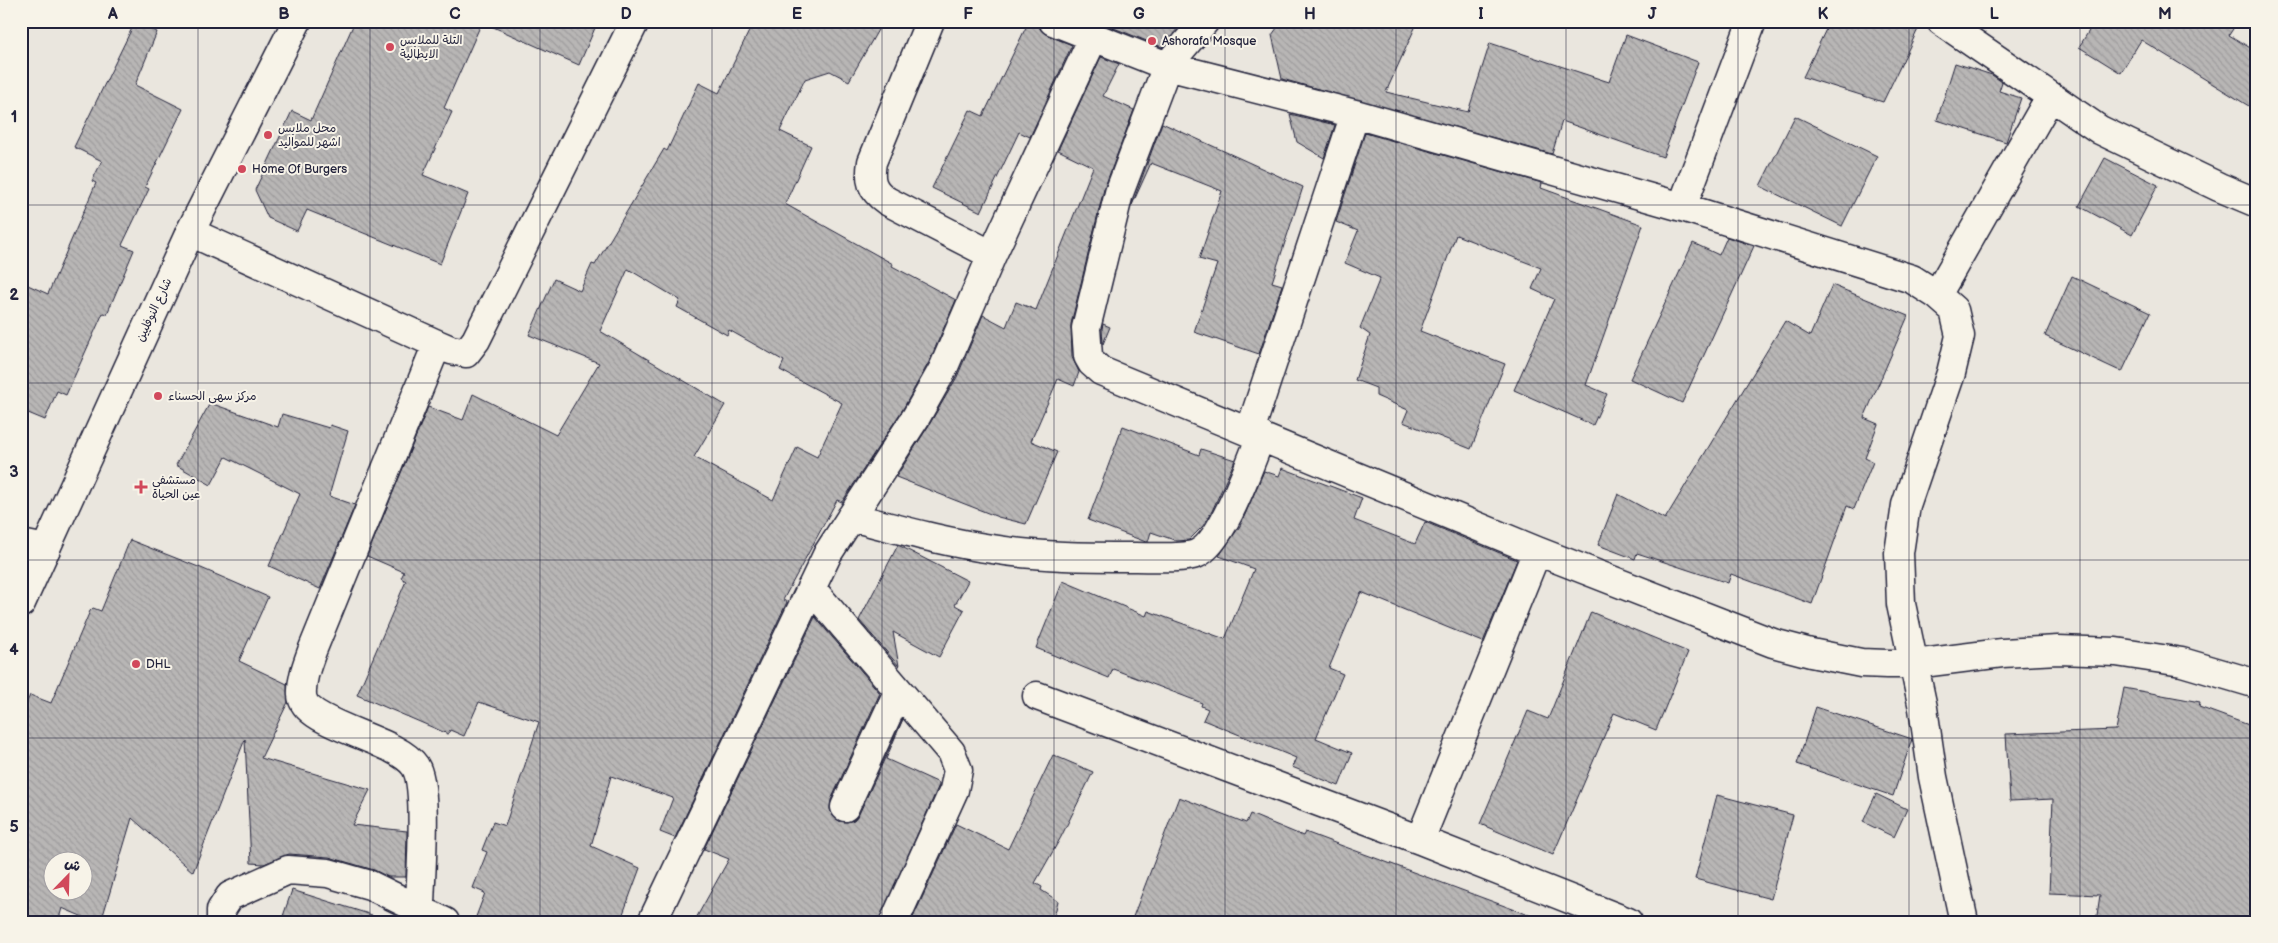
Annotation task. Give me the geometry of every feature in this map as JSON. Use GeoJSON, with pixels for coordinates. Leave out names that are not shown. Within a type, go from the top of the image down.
{"type":"FeatureCollection","features":[{"type":"Feature","properties":{"kind":"street","name":"شارع النوفليين"},"geometry":{"type":"LineString","coordinates":[[21,603],[33,546],[297,21]]}},
{"type":"Feature","properties":{"kind":"street"},"geometry":{"type":"LineString","coordinates":[[190,232],[437,344],[466,353],[470,350],[635,21]]}},
{"type":"Feature","properties":{"kind":"street"},"geometry":{"type":"LineString","coordinates":[[930,21],[872,162],[871,186],[878,195],[887,201],[992,255]]}},
{"type":"Feature","properties":{"kind":"street"},"geometry":{"type":"LineString","coordinates":[[1053,21],[1168,66],[1355,114],[1682,207],[1912,280],[1937,295],[1954,310],[1960,336],[1951,373],[1906,505],[1900,553],[1901,604],[1923,708],[1933,777],[1964,922]]}},
{"type":"Feature","properties":{"kind":"street"},"geometry":{"type":"LineString","coordinates":[[1204,21],[1168,66],[1119,193],[1086,328],[1088,356],[1092,363],[1116,378],[1255,433],[1537,551],[1773,643],[1861,663],[1914,664],[2002,652],[2058,650],[2116,652],[2182,662],[2257,684]]}},
{"type":"Feature","properties":{"kind":"street"},"geometry":{"type":"LineString","coordinates":[[1682,207],[1752,21]]}},
{"type":"Feature","properties":{"kind":"street"},"geometry":{"type":"LineString","coordinates":[[1941,21],[2100,130],[2257,203]]}},
{"type":"Feature","properties":{"kind":"street"},"geometry":{"type":"LineString","coordinates":[[652,922],[828,554],[916,417],[943,369],[992,255],[1093,38]]}},
{"type":"Feature","properties":{"kind":"street"},"geometry":{"type":"LineString","coordinates":[[1937,295],[2050,97]]}},
{"type":"Feature","properties":{"kind":"street"},"geometry":{"type":"LineString","coordinates":[[851,517],[940,539],[992,549],[1062,556],[1168,557],[1196,554],[1212,540],[1228,513],[1355,114]]}},
{"type":"Feature","properties":{"kind":"street"},"geometry":{"type":"LineString","coordinates":[[418,915],[422,781],[415,765],[399,750],[322,718],[309,709],[302,698],[303,678],[312,651],[437,344]]}},
{"type":"Feature","properties":{"kind":"street"},"geometry":{"type":"LineString","coordinates":[[1420,840],[1537,551]]}},
{"type":"Feature","properties":{"kind":"street"},"geometry":{"type":"LineString","coordinates":[[811,588],[951,752],[958,770],[954,790],[894,922]]}},
{"type":"Feature","properties":{"kind":"street"},"geometry":{"type":"LineString","coordinates":[[845,807],[898,692]]}},
{"type":"Feature","properties":{"kind":"street"},"geometry":{"type":"LineString","coordinates":[[1037,696],[1420,840],[1628,922]]}},
{"type":"Feature","properties":{"kind":"street"},"geometry":{"type":"LineString","coordinates":[[221,922],[221,910],[230,896],[288,870],[328,873],[370,885],[418,915],[445,922]]}},
{"type":"Feature","properties":{"kind":"building"},"geometry":{"type":"Polygon","coordinates":[[[355,21],[598,21],[579,65],[482,22],[444,108],[452,112],[423,175],[468,194],[440,264],[307,210],[297,231],[268,218],[255,190],[292,111],[311,120],[355,21]]]}},
{"type":"Feature","properties":{"kind":"building"},"geometry":{"type":"Polygon","coordinates":[[[754,21],[883,21],[849,81],[830,71],[805,79],[780,131],[811,146],[785,204],[893,264],[892,266],[956,300],[929,362],[903,409],[842,502],[837,500],[783,600],[787,602],[675,838],[660,832],[673,798],[611,776],[591,846],[640,868],[620,922],[474,922],[485,893],[473,888],[487,852],[482,850],[493,822],[505,826],[539,722],[479,702],[464,736],[450,730],[448,734],[357,695],[406,581],[401,578],[404,572],[367,556],[428,407],[463,420],[473,394],[556,435],[599,363],[529,335],[554,279],[580,291],[592,264],[595,265],[664,149],[667,151],[699,83],[719,93],[754,21]],[[628,269],[600,331],[725,405],[694,457],[773,500],[797,447],[817,457],[842,403],[780,370],[784,361],[729,330],[727,335],[677,307],[680,300],[628,269]]]}},
{"type":"Feature","properties":{"kind":"building"},"geometry":{"type":"Polygon","coordinates":[[[1029,21],[1038,21],[1041,30],[1047,35],[1072,45],[1030,137],[1019,132],[981,212],[932,188],[970,110],[983,116],[1029,21]]]}},
{"type":"Feature","properties":{"kind":"building","name":"Ashorafa Mosque"},"geometry":{"type":"Polygon","coordinates":[[[1096,21],[1184,21],[1162,47],[1096,21]]]}},
{"type":"Feature","properties":{"kind":"building"},"geometry":{"type":"Polygon","coordinates":[[[1282,21],[1418,21],[1386,92],[1468,112],[1490,43],[1609,82],[1626,35],[1698,62],[1663,157],[1562,121],[1552,154],[1282,79],[1272,35],[1282,21]]]}},
{"type":"Feature","properties":{"kind":"building"},"geometry":{"type":"Polygon","coordinates":[[[1830,21],[1922,21],[1883,102],[1803,77],[1830,21]]]}},
{"type":"Feature","properties":{"kind":"building"},"geometry":{"type":"Polygon","coordinates":[[[2095,21],[2238,21],[2229,35],[2257,52],[2257,111],[2141,40],[2121,73],[2079,47],[2095,21]]]}},
{"type":"Feature","properties":{"kind":"building"},"geometry":{"type":"Polygon","coordinates":[[[135,22],[157,32],[135,85],[183,109],[145,187],[149,189],[122,245],[134,250],[107,314],[103,313],[66,395],[57,391],[45,420],[21,410],[21,282],[48,294],[96,183],[92,181],[102,161],[74,147],[135,22]]]}},
{"type":"Feature","properties":{"kind":"building"},"geometry":{"type":"Polygon","coordinates":[[[1101,57],[1119,64],[1103,96],[1134,110],[1104,189],[1071,324],[1072,357],[1079,372],[1074,386],[1058,379],[1031,441],[1057,452],[1026,524],[998,517],[896,477],[957,377],[983,315],[1006,327],[1016,302],[1036,310],[1093,167],[1058,150],[1101,57]]]}},
{"type":"Feature","properties":{"kind":"building"},"geometry":{"type":"Polygon","coordinates":[[[1955,63],[1992,75],[2002,82],[1999,91],[2021,98],[2006,142],[1937,120],[1955,63]]]}},
{"type":"Feature","properties":{"kind":"building"},"geometry":{"type":"Polygon","coordinates":[[[1290,114],[1335,125],[1324,158],[1297,142],[1290,114]]]}},
{"type":"Feature","properties":{"kind":"building"},"geometry":{"type":"Polygon","coordinates":[[[1795,116],[1877,156],[1842,226],[1760,186],[1795,116]]]}},
{"type":"Feature","properties":{"kind":"building"},"geometry":{"type":"Polygon","coordinates":[[[1162,123],[1303,187],[1272,282],[1282,285],[1259,354],[1194,332],[1217,264],[1199,259],[1222,191],[1151,163],[1132,205],[1162,123]]]}},
{"type":"Feature","properties":{"kind":"building"},"geometry":{"type":"Polygon","coordinates":[[[1365,133],[1542,183],[1541,188],[1643,225],[1586,385],[1607,394],[1593,425],[1514,390],[1554,299],[1532,289],[1541,268],[1456,235],[1420,331],[1505,364],[1471,449],[1403,422],[1408,410],[1376,396],[1376,388],[1355,380],[1370,335],[1360,328],[1380,278],[1345,263],[1358,231],[1336,222],[1365,133]]]}},
{"type":"Feature","properties":{"kind":"building"},"geometry":{"type":"Polygon","coordinates":[[[2105,158],[2158,185],[2132,235],[2079,206],[2105,158]]]}},
{"type":"Feature","properties":{"kind":"building"},"geometry":{"type":"Polygon","coordinates":[[[1727,237],[1754,246],[1682,403],[1630,379],[1693,243],[1719,255],[1727,237]]]}},
{"type":"Feature","properties":{"kind":"building"},"geometry":{"type":"Polygon","coordinates":[[[2072,276],[2150,313],[2122,372],[2045,336],[2072,276]]]}},
{"type":"Feature","properties":{"kind":"building"},"geometry":{"type":"Polygon","coordinates":[[[1832,285],[1908,316],[1864,418],[1878,424],[1865,458],[1873,462],[1854,509],[1847,506],[1812,604],[1731,574],[1728,583],[1637,553],[1635,559],[1598,545],[1618,494],[1665,519],[1785,321],[1810,336],[1832,285]]]}},
{"type":"Feature","properties":{"kind":"building"},"geometry":{"type":"Polygon","coordinates":[[[1103,324],[1110,327],[1103,344],[1102,329],[1103,324]]]}},
{"type":"Feature","properties":{"kind":"building"},"geometry":{"type":"Polygon","coordinates":[[[210,403],[278,427],[282,414],[329,428],[330,425],[348,431],[329,496],[355,505],[320,589],[269,566],[300,494],[226,457],[211,485],[176,465],[210,403]]]}},
{"type":"Feature","properties":{"kind":"building"},"geometry":{"type":"Polygon","coordinates":[[[1123,426],[1199,455],[1201,449],[1235,460],[1212,511],[1203,526],[1189,540],[1177,541],[1151,532],[1148,542],[1146,542],[1088,520],[1123,426]]]}},
{"type":"Feature","properties":{"kind":"building"},"geometry":{"type":"Polygon","coordinates":[[[1282,468],[1362,498],[1354,520],[1415,544],[1425,522],[1517,560],[1483,642],[1361,592],[1329,668],[1343,674],[1316,738],[1352,753],[1339,786],[1292,767],[1296,758],[1203,720],[1208,709],[1201,706],[1202,703],[1113,669],[1109,678],[1036,648],[1063,581],[1146,616],[1148,611],[1225,639],[1254,569],[1219,556],[1240,526],[1264,471],[1279,476],[1282,468]]]}},
{"type":"Feature","properties":{"kind":"building"},"geometry":{"type":"Polygon","coordinates":[[[130,540],[268,597],[239,661],[287,684],[288,702],[261,758],[370,790],[352,825],[407,831],[406,877],[388,877],[374,870],[329,857],[289,854],[264,864],[251,863],[245,739],[193,872],[132,818],[101,922],[95,922],[62,908],[58,922],[21,922],[21,764],[28,746],[21,744],[21,716],[30,695],[51,703],[90,611],[93,608],[101,611],[130,540]]]}},
{"type":"Feature","properties":{"kind":"building"},"geometry":{"type":"Polygon","coordinates":[[[898,545],[968,581],[955,605],[964,610],[939,657],[893,632],[899,666],[859,620],[898,545]]]}},
{"type":"Feature","properties":{"kind":"building"},"geometry":{"type":"Polygon","coordinates":[[[1591,612],[1688,652],[1656,730],[1614,713],[1553,855],[1480,824],[1528,711],[1548,719],[1591,612]]]}},
{"type":"Feature","properties":{"kind":"building"},"geometry":{"type":"Polygon","coordinates":[[[815,617],[880,693],[831,800],[830,809],[833,816],[839,821],[847,822],[854,820],[859,814],[903,719],[886,759],[939,783],[939,785],[879,922],[694,922],[729,859],[704,849],[815,617]]]}},
{"type":"Feature","properties":{"kind":"building"},"geometry":{"type":"Polygon","coordinates":[[[2124,688],[2200,702],[2199,707],[2257,728],[2257,922],[2096,922],[2100,895],[2049,893],[2053,799],[2010,801],[2006,734],[2116,730],[2124,688]]]}},
{"type":"Feature","properties":{"kind":"building"},"geometry":{"type":"Polygon","coordinates":[[[1816,707],[1912,739],[1893,796],[1797,764],[1816,707]]]}},
{"type":"Feature","properties":{"kind":"building"},"geometry":{"type":"Polygon","coordinates":[[[1053,755],[1093,772],[1061,837],[1035,883],[1042,887],[1041,890],[1058,901],[1053,922],[911,922],[956,824],[1008,849],[1053,755]]]}},
{"type":"Feature","properties":{"kind":"building"},"geometry":{"type":"Polygon","coordinates":[[[1876,794],[1907,809],[1894,837],[1863,822],[1876,794]]]}},
{"type":"Feature","properties":{"kind":"building"},"geometry":{"type":"Polygon","coordinates":[[[1717,795],[1793,815],[1771,899],[1695,879],[1717,795]]]}},
{"type":"Feature","properties":{"kind":"building"},"geometry":{"type":"Polygon","coordinates":[[[1179,797],[1246,823],[1250,814],[1303,836],[1305,832],[1537,918],[1537,922],[1131,922],[1179,797]]]}},
{"type":"Feature","properties":{"kind":"building"},"geometry":{"type":"Polygon","coordinates":[[[292,890],[372,915],[371,922],[281,922],[292,890]]]}},
{"type":"Feature","properties":{"kind":"place","name":"Ashorafa Mosque"},"geometry":{"type":"Point","coordinates":[1152,41]}},
{"type":"Feature","properties":{"kind":"place","name":"التلة للملابس الايطالية"},"geometry":{"type":"Point","coordinates":[390,47]}},
{"type":"Feature","properties":{"kind":"place","name":"محل ملابس اشهر للمواليد"},"geometry":{"type":"Point","coordinates":[268,135]}},
{"type":"Feature","properties":{"kind":"place","name":"Home Of Burgers"},"geometry":{"type":"Point","coordinates":[242,169]}},
{"type":"Feature","properties":{"kind":"place","name":"مركز سهى الحسناء"},"geometry":{"type":"Point","coordinates":[158,396]}},
{"type":"Feature","properties":{"kind":"place","name":"مستشفى عين الحياة"},"geometry":{"type":"Point","coordinates":[141,487]}},
{"type":"Feature","properties":{"kind":"place","name":"DHL"},"geometry":{"type":"Point","coordinates":[136,664]}}]}
